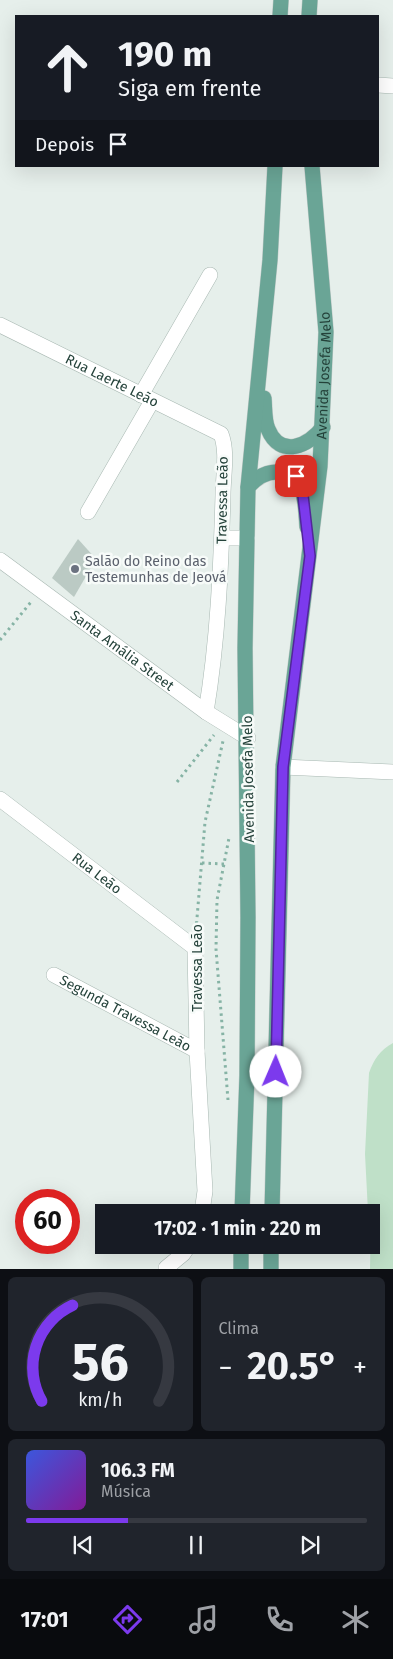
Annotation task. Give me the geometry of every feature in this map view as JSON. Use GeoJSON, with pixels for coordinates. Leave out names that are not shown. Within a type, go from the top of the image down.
{"type":"FeatureCollection","features":[{"type":"Feature","properties":{"kind":"main road"},"geometry":{"type":"LineString","coordinates":[[280,15],[281,0]]}},
{"type":"Feature","properties":{"kind":"main road"},"geometry":{"type":"LineString","coordinates":[[310,0],[310,15]]}},
{"type":"Feature","properties":{"kind":"main road","name":"Avenida Josefa Melo"},"geometry":{"type":"LineString","coordinates":[[242,1204],[247,1066],[248,738],[245,648],[248,487],[270,260],[275,167]]}},
{"type":"Feature","properties":{"kind":"main road","name":"Avenida Josefa Melo"},"geometry":{"type":"LineString","coordinates":[[272,1204],[283,767],[310,556],[323,427],[326,332],[312,167]]}},
{"type":"Feature","properties":{"kind":"main road"},"geometry":{"type":"LineString","coordinates":[[260,364],[266,420],[274,439],[282,445],[299,446],[317,436],[323,427]]}},
{"type":"Feature","properties":{"kind":"main road"},"geometry":{"type":"LineString","coordinates":[[248,487],[255,480],[276,471],[288,472],[296,476],[302,487],[310,556]]}},
{"type":"Feature","properties":{"kind":"main road"},"geometry":{"type":"LineString","coordinates":[[241,1254],[241,1269]]}},
{"type":"Feature","properties":{"kind":"main road"},"geometry":{"type":"LineString","coordinates":[[271,1254],[271,1269]]}},
{"type":"Feature","properties":{"kind":"street"},"geometry":{"type":"LineString","coordinates":[[379,84],[393,86]]}},
{"type":"Feature","properties":{"kind":"street"},"geometry":{"type":"LineString","coordinates":[[88,512],[210,275]]}},
{"type":"Feature","properties":{"kind":"street","name":"Rua Laerte Leão"},"geometry":{"type":"LineString","coordinates":[[0,325],[217,432],[222,438]]}},
{"type":"Feature","properties":{"kind":"street","name":"Travessa Leão"},"geometry":{"type":"LineString","coordinates":[[206,712],[213,670],[222,538],[224,462],[222,438]]}},
{"type":"Feature","properties":{"kind":"street"},"geometry":{"type":"LineString","coordinates":[[222,538],[247,538]]}},
{"type":"Feature","properties":{"kind":"street","name":"Santa Amália Street"},"geometry":{"type":"LineString","coordinates":[[0,560],[206,712],[248,738]]}},
{"type":"Feature","properties":{"kind":"street"},"geometry":{"type":"LineString","coordinates":[[283,767],[393,772]]}},
{"type":"Feature","properties":{"kind":"street","name":"Rua Leão"},"geometry":{"type":"LineString","coordinates":[[0,800],[195,948]]}},
{"type":"Feature","properties":{"kind":"street","name":"Travessa Leão"},"geometry":{"type":"LineString","coordinates":[[195,948],[197,1051],[205,1191],[203,1204]]}},
{"type":"Feature","properties":{"kind":"street","name":"Segunda Travessa Leão"},"geometry":{"type":"LineString","coordinates":[[54,975],[197,1051]]}},
{"type":"Feature","properties":{"kind":"street"},"geometry":{"type":"LineString","coordinates":[[166,1268],[183,1254]]}},
{"type":"Feature","properties":{"kind":"path"},"geometry":{"type":"LineString","coordinates":[[0,640],[40,590]]}},
{"type":"Feature","properties":{"kind":"path"},"geometry":{"type":"LineString","coordinates":[[177,782],[225,724]]}},
{"type":"Feature","properties":{"kind":"path","name":"Travessa Leão"},"geometry":{"type":"LineString","coordinates":[[195,948],[205,822],[225,724]]}},
{"type":"Feature","properties":{"kind":"path"},"geometry":{"type":"LineString","coordinates":[[202,863],[224,864]]}},
{"type":"Feature","properties":{"kind":"green space"},"geometry":{"type":"Polygon","coordinates":[[[393,1043],[393,1269],[370,1269],[370,1254],[380,1254],[380,1204],[368,1204],[365,1154],[369,1073],[378,1055],[393,1043]]]}},
{"type":"Feature","properties":{"kind":"building","name":"Salão do Reino das Testemunhas de Jeová"},"geometry":{"type":"Polygon","coordinates":[[[78,539],[96,559],[74,597],[52,578],[78,539]]]}},
{"type":"Feature","properties":{"kind":"place","name":"Salão do Reino das Testemunhas de Jeová"},"geometry":{"type":"Point","coordinates":[75,569]}},
{"type":"Feature","properties":{"kind":"route"},"geometry":{"type":"LineString","coordinates":[[276,1072],[283,767],[310,556],[302,487],[296,476]]}}]}
